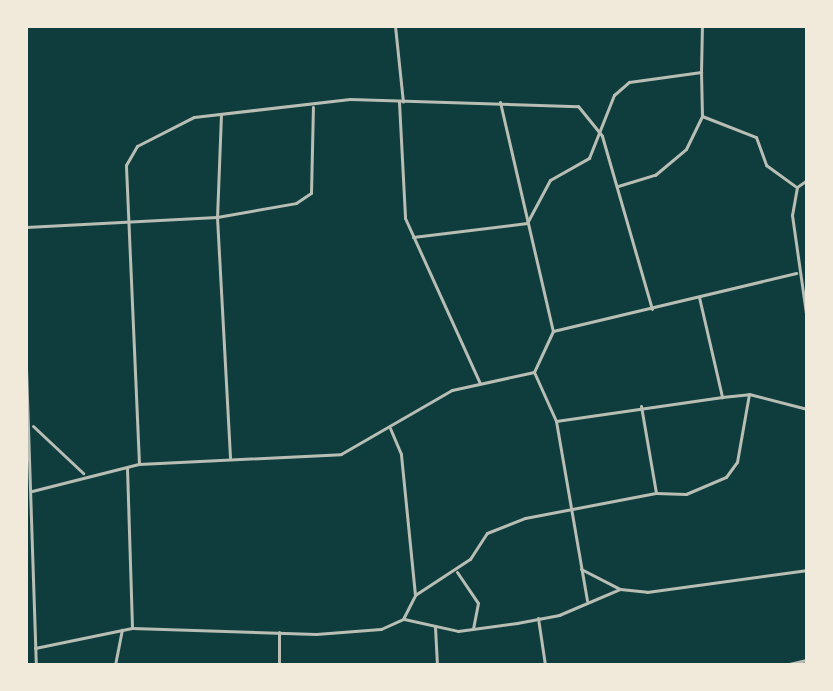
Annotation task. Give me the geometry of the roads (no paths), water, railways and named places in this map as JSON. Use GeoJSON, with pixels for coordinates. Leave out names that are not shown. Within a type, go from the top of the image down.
{"type":"FeatureCollection","features":[{"type":"Feature","properties":{"kind":"street"},"geometry":{"type":"LineString","coordinates":[[395,26],[407,153],[402,205],[413,237],[480,383]]}},
{"type":"Feature","properties":{"kind":"street"},"geometry":{"type":"LineString","coordinates":[[617,186],[635,185],[671,163],[702,116],[702,26]]}},
{"type":"Feature","properties":{"kind":"street"},"geometry":{"type":"LineString","coordinates":[[527,223],[550,180],[584,163],[602,136],[614,95],[629,82],[701,72]]}},
{"type":"Feature","properties":{"kind":"street"},"geometry":{"type":"LineString","coordinates":[[139,464],[126,165],[137,146],[167,126],[221,114],[314,106],[401,102],[578,106],[590,111],[602,136],[652,309]]}},
{"type":"Feature","properties":{"kind":"street"},"geometry":{"type":"LineString","coordinates":[[500,102],[553,331],[534,372],[556,421],[587,600]]}},
{"type":"Feature","properties":{"kind":"street"},"geometry":{"type":"LineString","coordinates":[[26,227],[130,219],[217,217],[274,209],[311,193],[314,106]]}},
{"type":"Feature","properties":{"kind":"street"},"geometry":{"type":"LineString","coordinates":[[221,114],[217,217],[230,459]]}},
{"type":"Feature","properties":{"kind":"street"},"geometry":{"type":"LineString","coordinates":[[702,116],[756,137],[766,165],[797,187]]}},
{"type":"Feature","properties":{"kind":"street"},"geometry":{"type":"LineString","coordinates":[[797,187],[807,180]]}},
{"type":"Feature","properties":{"kind":"street"},"geometry":{"type":"LineString","coordinates":[[797,187],[796,273],[807,320]]}},
{"type":"Feature","properties":{"kind":"street"},"geometry":{"type":"LineString","coordinates":[[413,237],[527,223]]}},
{"type":"Feature","properties":{"kind":"street"},"geometry":{"type":"LineString","coordinates":[[553,331],[796,273]]}},
{"type":"Feature","properties":{"kind":"street"},"geometry":{"type":"LineString","coordinates":[[699,297],[722,397]]}},
{"type":"Feature","properties":{"kind":"street"},"geometry":{"type":"LineString","coordinates":[[26,368],[32,425],[28,621],[36,665]]}},
{"type":"Feature","properties":{"kind":"street"},"geometry":{"type":"LineString","coordinates":[[32,491],[83,473],[139,464],[341,454],[452,390],[534,372]]}},
{"type":"Feature","properties":{"kind":"street"},"geometry":{"type":"LineString","coordinates":[[403,619],[415,595],[456,570],[487,533],[573,509],[656,493],[686,494],[726,477],[737,462],[749,394]]}},
{"type":"Feature","properties":{"kind":"street"},"geometry":{"type":"LineString","coordinates":[[556,421],[641,406],[749,394],[807,409]]}},
{"type":"Feature","properties":{"kind":"street"},"geometry":{"type":"LineString","coordinates":[[641,406],[656,493]]}},
{"type":"Feature","properties":{"kind":"street"},"geometry":{"type":"LineString","coordinates":[[32,425],[83,473]]}},
{"type":"Feature","properties":{"kind":"street"},"geometry":{"type":"LineString","coordinates":[[390,428],[401,454],[415,595]]}},
{"type":"Feature","properties":{"kind":"street"},"geometry":{"type":"LineString","coordinates":[[127,468],[132,628]]}},
{"type":"Feature","properties":{"kind":"street"},"geometry":{"type":"LineString","coordinates":[[581,569],[620,589]]}},
{"type":"Feature","properties":{"kind":"street"},"geometry":{"type":"LineString","coordinates":[[456,570],[478,603],[473,629]]}},
{"type":"Feature","properties":{"kind":"street"},"geometry":{"type":"LineString","coordinates":[[35,648],[132,628],[279,632],[381,629],[403,619],[435,627],[473,629],[538,618],[620,589],[684,590],[807,570]]}},
{"type":"Feature","properties":{"kind":"street"},"geometry":{"type":"LineString","coordinates":[[538,618],[545,665]]}},
{"type":"Feature","properties":{"kind":"street"},"geometry":{"type":"LineString","coordinates":[[435,627],[437,665]]}},
{"type":"Feature","properties":{"kind":"street"},"geometry":{"type":"LineString","coordinates":[[115,665],[122,629]]}},
{"type":"Feature","properties":{"kind":"street"},"geometry":{"type":"LineString","coordinates":[[279,632],[279,665]]}},
{"type":"Feature","properties":{"kind":"street"},"geometry":{"type":"LineString","coordinates":[[785,665],[807,660]]}}]}
